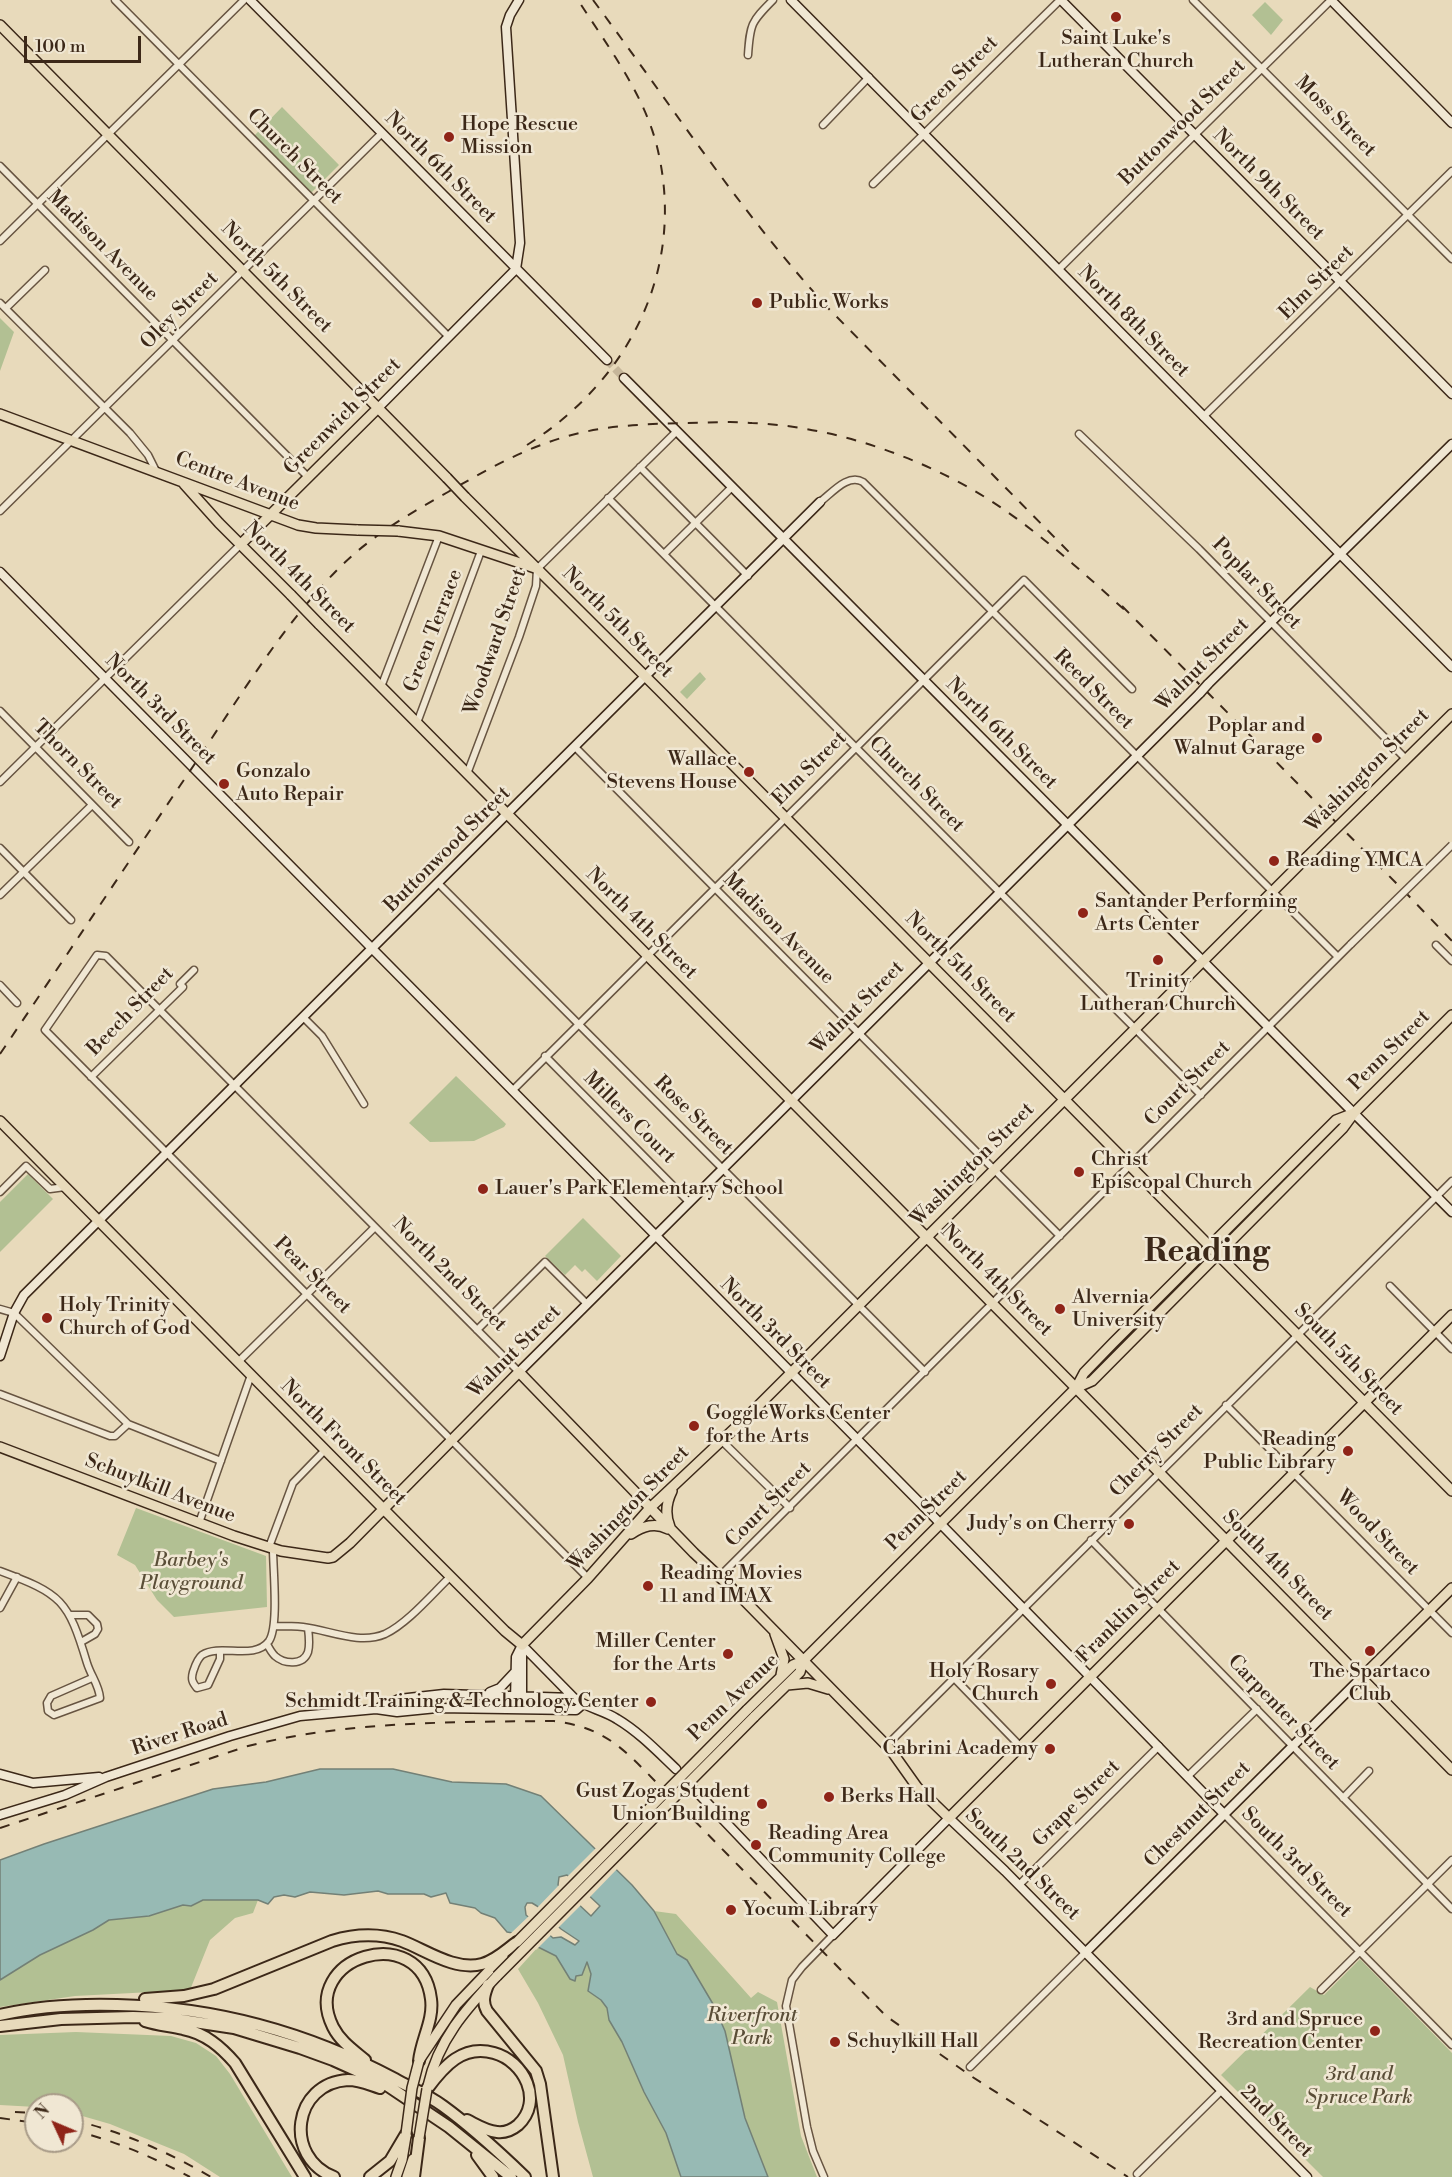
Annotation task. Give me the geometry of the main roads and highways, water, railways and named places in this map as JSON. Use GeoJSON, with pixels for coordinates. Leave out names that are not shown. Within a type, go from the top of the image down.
{"type":"FeatureCollection","features":[{"type":"Feature","properties":{"kind":"highway"},"geometry":{"type":"LineString","coordinates":[[97,2005],[203,1992],[332,1941],[358,1935],[394,1938],[449,1961],[471,1965],[491,1961],[517,1942]]}},
{"type":"Feature","properties":{"kind":"highway"},"geometry":{"type":"LineString","coordinates":[[377,2069],[350,2048],[339,2036],[332,2026],[327,2005],[336,1977],[352,1962],[370,1954],[390,1954],[405,1960],[415,1967],[426,1983],[431,2001],[431,2012],[419,2061]]}},
{"type":"Feature","properties":{"kind":"highway"},"geometry":{"type":"LineString","coordinates":[[488,1986],[483,2005],[532,2065],[540,2084],[553,2177]]}},
{"type":"Feature","properties":{"kind":"highway"},"geometry":{"type":"LineString","coordinates":[[0,2015],[51,2007],[157,2006],[255,2022],[302,2037],[377,2069],[486,2129],[500,2132],[511,2130],[522,2120],[528,2110],[530,2100],[525,2078],[513,2063],[500,2054],[485,2050],[466,2053],[437,2069],[427,2089]]}},
{"type":"Feature","properties":{"kind":"highway"},"geometry":{"type":"LineString","coordinates":[[0,2026],[61,2019],[133,2017],[168,2018],[234,2028],[333,2060],[382,2082],[449,2127],[511,2177]]}},
{"type":"Feature","properties":{"kind":"highway"},"geometry":{"type":"LineString","coordinates":[[133,2017],[157,2025],[184,2029],[219,2046],[235,2063],[305,2177]]}},
{"type":"Feature","properties":{"kind":"highway"},"geometry":{"type":"LineString","coordinates":[[334,2177],[314,2164],[302,2142],[301,2119],[311,2099],[324,2088],[347,2080],[362,2082],[406,2097]]}},
{"type":"Feature","properties":{"kind":"highway"},"geometry":{"type":"LineString","coordinates":[[441,2105],[500,2153],[525,2177]]}},
{"type":"Feature","properties":{"kind":"highway"},"geometry":{"type":"LineString","coordinates":[[449,2127],[479,2158],[493,2177]]}},
{"type":"Feature","properties":{"kind":"highway"},"geometry":{"type":"LineString","coordinates":[[370,2177],[390,2161],[406,2134]]}},
{"type":"Feature","properties":{"kind":"highway"},"geometry":{"type":"LineString","coordinates":[[414,2177],[418,2138]]}},
{"type":"Feature","properties":{"kind":"main road","name":"North 5th Street"},"geometry":{"type":"LineString","coordinates":[[0,25],[379,407],[465,497],[1210,1246]]}},
{"type":"Feature","properties":{"kind":"main road","name":"Greenwich Street"},"geometry":{"type":"LineString","coordinates":[[240,545],[379,407]]}},
{"type":"Feature","properties":{"kind":"main road","name":"Centre Avenue"},"geometry":{"type":"LineString","coordinates":[[0,414],[298,525],[439,536],[537,569]]}},
{"type":"Feature","properties":{"kind":"main road","name":"North 4th Street"},"geometry":{"type":"LineString","coordinates":[[183,482],[240,545],[1076,1388]]}},
{"type":"Feature","properties":{"kind":"main road","name":"Washington Street"},"geometry":{"type":"LineString","coordinates":[[522,1645],[618,1546],[650,1508],[791,1373],[993,1169],[1452,714]]}},
{"type":"Feature","properties":{"kind":"main road","name":"Penn Street"},"geometry":{"type":"LineString","coordinates":[[1076,1388],[1092,1381],[1452,1015]]}},
{"type":"Feature","properties":{"kind":"main road","name":"Penn Street"},"geometry":{"type":"LineString","coordinates":[[803,1661],[1076,1388],[1084,1373],[1336,1120],[1354,1113]]}},
{"type":"Feature","properties":{"kind":"main road","name":"North Front Street"},"geometry":{"type":"LineString","coordinates":[[0,1122],[383,1509],[505,1631],[522,1645]]}},
{"type":"Feature","properties":{"kind":"main road","name":"South 5th Street"},"geometry":{"type":"LineString","coordinates":[[1210,1246],[1452,1491]]}},
{"type":"Feature","properties":{"kind":"main road","name":"Franklin Street"},"geometry":{"type":"LineString","coordinates":[[949,1818],[1452,1315]]}},
{"type":"Feature","properties":{"kind":"main road","name":"Walnut Street"},"geometry":{"type":"LineString","coordinates":[[310,1556],[333,1557],[519,1372]]}},
{"type":"Feature","properties":{"kind":"main road","name":"North 2nd Street"},"geometry":{"type":"LineString","coordinates":[[519,1372],[650,1508],[803,1661]]}},
{"type":"Feature","properties":{"kind":"main road","name":"South 4th Street"},"geometry":{"type":"LineString","coordinates":[[1076,1388],[1452,1770]]}},
{"type":"Feature","properties":{"kind":"main road","name":"Schuylkill Avenue"},"geometry":{"type":"LineString","coordinates":[[0,1447],[199,1523],[271,1548],[310,1556]]}},
{"type":"Feature","properties":{"kind":"main road"},"geometry":{"type":"LineString","coordinates":[[673,1531],[667,1518],[668,1500],[682,1478]]}},
{"type":"Feature","properties":{"kind":"main road"},"geometry":{"type":"LineString","coordinates":[[618,1546],[636,1531],[650,1525],[658,1524],[673,1531]]}},
{"type":"Feature","properties":{"kind":"main road","name":"Chestnut Street"},"geometry":{"type":"LineString","coordinates":[[1362,1677],[1452,1588]]}},
{"type":"Feature","properties":{"kind":"main road"},"geometry":{"type":"LineString","coordinates":[[774,1631],[784,1659],[783,1681],[808,1683],[831,1690]]}},
{"type":"Feature","properties":{"kind":"main road","name":"Penn Avenue"},"geometry":{"type":"LineString","coordinates":[[396,2177],[402,2160],[411,2095],[419,2061],[452,2010],[493,1973],[751,1714],[783,1681],[793,1665],[803,1661]]}},
{"type":"Feature","properties":{"kind":"main road","name":"South 2nd Street"},"geometry":{"type":"LineString","coordinates":[[803,1661],[886,1746],[917,1787],[949,1818]]}},
{"type":"Feature","properties":{"kind":"main road","name":"Penn Avenue"},"geometry":{"type":"LineString","coordinates":[[437,2069],[442,2044],[457,2021],[488,1986],[493,1973],[517,1942],[751,1714]]}},
{"type":"Feature","properties":{"kind":"main road"},"geometry":{"type":"LineString","coordinates":[[407,2177],[418,2138],[427,2089]]}},
{"type":"Feature","properties":{"kind":"water"},"geometry":{"type":"Polygon","coordinates":[[[320,1769],[393,1769],[452,1782],[506,1784],[541,1796],[632,1885],[654,1911],[677,1954],[687,1960],[713,2004],[725,2031],[745,2118],[768,2177],[681,2177],[666,2133],[609,2020],[607,2008],[601,2000],[588,1991],[591,1974],[587,1962],[582,1975],[576,1976],[575,1981],[570,1979],[556,1956],[538,1947],[530,1936],[507,1932],[495,1918],[475,1908],[450,1903],[446,1893],[431,1897],[424,1894],[388,1894],[378,1891],[344,1895],[310,1892],[295,1897],[284,1895],[274,1897],[268,1904],[258,1900],[203,1900],[191,1906],[183,1905],[149,1916],[109,1920],[40,1955],[0,1980],[0,1860],[213,1789],[266,1782],[320,1769]],[[567,1875],[559,1877],[558,1885],[591,1916],[600,1906],[567,1875]],[[527,1903],[526,1915],[553,1938],[561,1937],[575,1945],[579,1941],[561,1929],[537,1906],[527,1903]]]}},
{"type":"Feature","properties":{"kind":"tunnel"},"geometry":{"type":"LineString","coordinates":[[607,360],[624,378]]}},
{"type":"Feature","properties":{"kind":"railway"},"geometry":{"type":"LineString","coordinates":[[527,445],[564,418],[596,386],[623,351],[643,313],[657,272],[664,229],[664,185],[649,120],[621,67],[578,0]]}},
{"type":"Feature","properties":{"kind":"railway"},"geometry":{"type":"LineString","coordinates":[[593,0],[736,196],[796,272],[828,308],[1069,552]]}},
{"type":"Feature","properties":{"kind":"railway"},"geometry":{"type":"LineString","coordinates":[[0,1054],[262,663],[318,590],[351,556],[391,526],[506,460],[536,447],[583,432],[612,427],[719,422],[804,428],[855,440],[928,467],[999,506],[1043,539],[1127,612]]}},
{"type":"Feature","properties":{"kind":"railway"},"geometry":{"type":"LineString","coordinates":[[1122,606],[1452,941]]}},
{"type":"Feature","properties":{"kind":"railway"},"geometry":{"type":"LineString","coordinates":[[0,1828],[248,1746],[323,1732],[400,1724],[554,1721],[572,1724],[601,1735],[625,1751],[660,1786]]}},
{"type":"Feature","properties":{"kind":"railway"},"geometry":{"type":"LineString","coordinates":[[680,1806],[886,2016],[971,2076],[1128,2177]]}},
{"type":"Feature","properties":{"kind":"railway"},"geometry":{"type":"LineString","coordinates":[[15,2112],[24,2112]]}},
{"type":"Feature","properties":{"kind":"railway"},"geometry":{"type":"LineString","coordinates":[[0,2118],[24,2121]]}},
{"type":"Feature","properties":{"kind":"railway"},"geometry":{"type":"LineString","coordinates":[[84,2123],[144,2143],[211,2177]]}},
{"type":"Feature","properties":{"kind":"railway"},"geometry":{"type":"LineString","coordinates":[[84,2133],[132,2150],[190,2177]]}},
{"type":"Feature","properties":{"kind":"place","name":"Saint Luke's Lutheran Church"},"geometry":{"type":"Point","coordinates":[1116,17]}},
{"type":"Feature","properties":{"kind":"place","name":"Hope Rescue Mission"},"geometry":{"type":"Point","coordinates":[449,137]}},
{"type":"Feature","properties":{"kind":"place","name":"Public Works"},"geometry":{"type":"Point","coordinates":[757,303]}},
{"type":"Feature","properties":{"kind":"place","name":"Poplar and Walnut Garage"},"geometry":{"type":"Point","coordinates":[1317,738]}},
{"type":"Feature","properties":{"kind":"place","name":"Wallace Stevens House"},"geometry":{"type":"Point","coordinates":[749,772]}},
{"type":"Feature","properties":{"kind":"place","name":"Gonzalo Auto Repair"},"geometry":{"type":"Point","coordinates":[224,784]}},
{"type":"Feature","properties":{"kind":"place","name":"Reading YMCA"},"geometry":{"type":"Point","coordinates":[1274,861]}},
{"type":"Feature","properties":{"kind":"place","name":"Santander Performing Arts Center"},"geometry":{"type":"Point","coordinates":[1083,913]}},
{"type":"Feature","properties":{"kind":"place","name":"Trinity Lutheran Church"},"geometry":{"type":"Point","coordinates":[1158,960]}},
{"type":"Feature","properties":{"kind":"place","name":"Christ Episcopal Church"},"geometry":{"type":"Point","coordinates":[1079,1172]}},
{"type":"Feature","properties":{"kind":"place","name":"Lauer's Park Elementary School"},"geometry":{"type":"Point","coordinates":[483,1189]}},
{"type":"Feature","properties":{"kind":"place","name":"Alvernia University"},"geometry":{"type":"Point","coordinates":[1060,1309]}},
{"type":"Feature","properties":{"kind":"place","name":"Holy Trinity Church of God"},"geometry":{"type":"Point","coordinates":[47,1318]}},
{"type":"Feature","properties":{"kind":"place","name":"GoggleWorks Center for the Arts"},"geometry":{"type":"Point","coordinates":[694,1426]}},
{"type":"Feature","properties":{"kind":"place","name":"Reading Public Library"},"geometry":{"type":"Point","coordinates":[1348,1451]}},
{"type":"Feature","properties":{"kind":"place","name":"Judy's on Cherry"},"geometry":{"type":"Point","coordinates":[1129,1524]}},
{"type":"Feature","properties":{"kind":"place","name":"Reading Movies 11 and IMAX"},"geometry":{"type":"Point","coordinates":[648,1586]}},
{"type":"Feature","properties":{"kind":"place","name":"The Spartaco Club"},"geometry":{"type":"Point","coordinates":[1370,1651]}},
{"type":"Feature","properties":{"kind":"place","name":"Miller Center for the Arts"},"geometry":{"type":"Point","coordinates":[728,1654]}},
{"type":"Feature","properties":{"kind":"place","name":"Holy Rosary Church"},"geometry":{"type":"Point","coordinates":[1051,1684]}},
{"type":"Feature","properties":{"kind":"place","name":"Schmidt Training & Technology Center"},"geometry":{"type":"Point","coordinates":[651,1702]}},
{"type":"Feature","properties":{"kind":"place","name":"Cabrini Academy"},"geometry":{"type":"Point","coordinates":[1050,1749]}},
{"type":"Feature","properties":{"kind":"place","name":"Berks Hall"},"geometry":{"type":"Point","coordinates":[829,1797]}},
{"type":"Feature","properties":{"kind":"place","name":"Gust Zogas Student Union Building"},"geometry":{"type":"Point","coordinates":[762,1804]}},
{"type":"Feature","properties":{"kind":"place","name":"Reading Area Community College"},"geometry":{"type":"Point","coordinates":[756,1845]}},
{"type":"Feature","properties":{"kind":"place","name":"Yocum Library"},"geometry":{"type":"Point","coordinates":[731,1910]}},
{"type":"Feature","properties":{"kind":"place","name":"3rd and Spruce Recreation Center"},"geometry":{"type":"Point","coordinates":[1375,2031]}},
{"type":"Feature","properties":{"kind":"place","name":"Schuylkill Hall"},"geometry":{"type":"Point","coordinates":[835,2042]}},
{"type":"Feature","properties":{"kind":"district","name":"Reading"},"geometry":{"type":"Point","coordinates":[1207,1253]}},
{"type":"Feature","properties":{"kind":"park label","name":"Barbey's Playground"},"geometry":{"type":"Point","coordinates":[191,1572]}},
{"type":"Feature","properties":{"kind":"park label","name":"Riverfront Park"},"geometry":{"type":"Point","coordinates":[752,2028]}},
{"type":"Feature","properties":{"kind":"park label","name":"3rd and Spruce Park"},"geometry":{"type":"Point","coordinates":[1359,2086]}}]}
